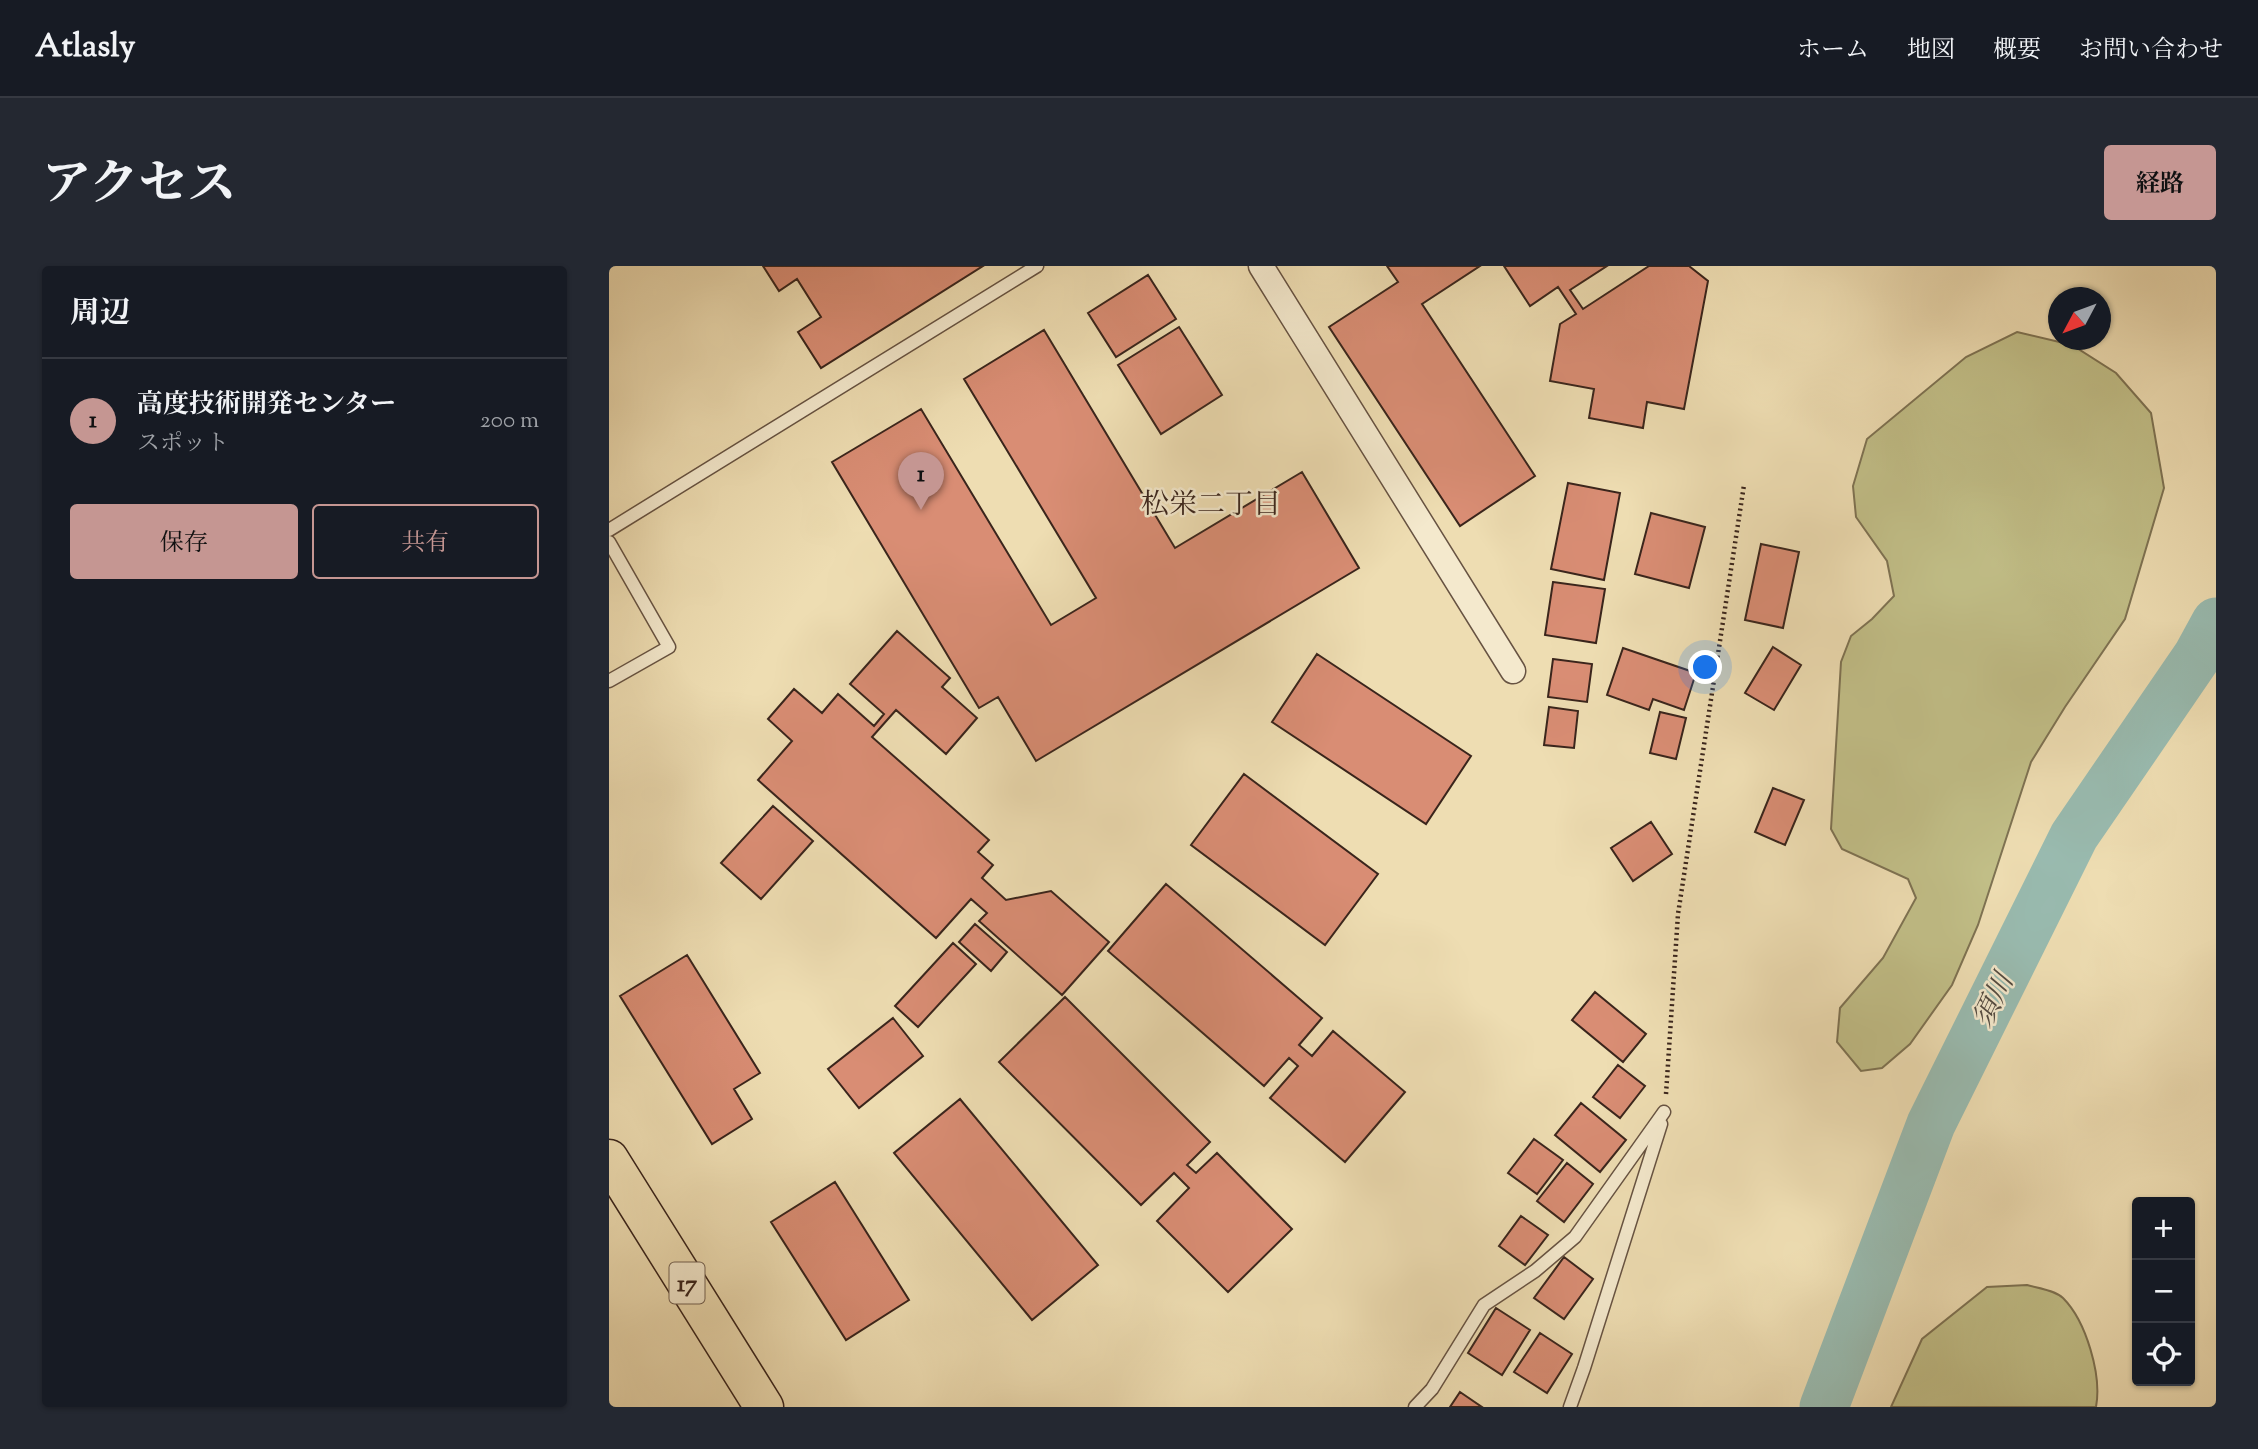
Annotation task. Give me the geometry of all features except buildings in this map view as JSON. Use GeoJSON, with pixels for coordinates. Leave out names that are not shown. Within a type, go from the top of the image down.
{"type":"FeatureCollection","features":[{"type":"Feature","properties":{"kind":"main road","name":"17"},"geometry":{"type":"LineString","coordinates":[[609,1158],[764,1407]]}},
{"type":"Feature","properties":{"kind":"street"},"geometry":{"type":"LineString","coordinates":[[1261,266],[1513,671]]}},
{"type":"Feature","properties":{"kind":"lane"},"geometry":{"type":"LineString","coordinates":[[609,530],[1037,266]]}},
{"type":"Feature","properties":{"kind":"lane"},"geometry":{"type":"LineString","coordinates":[[609,542],[669,646],[609,681]]}},
{"type":"Feature","properties":{"kind":"lane"},"geometry":{"type":"LineString","coordinates":[[1415,1407],[1432,1389],[1484,1305],[1535,1270],[1575,1237],[1664,1112]]}},
{"type":"Feature","properties":{"kind":"lane"},"geometry":{"type":"LineString","coordinates":[[1570,1407],[1664,1112]]}},
{"type":"Feature","properties":{"kind":"path"},"geometry":{"type":"LineString","coordinates":[[1664,1112],[1678,914],[1744,485]]}},
{"type":"Feature","properties":{"kind":"shaded area"},"geometry":{"type":"Polygon","coordinates":[[[2017,332],[2048,339],[2048,350],[2080,350],[2116,373],[2151,413],[2164,488],[2125,619],[2031,762],[1978,925],[1952,985],[1910,1044],[1882,1068],[1861,1071],[1837,1042],[1840,1008],[1883,958],[1916,898],[1908,879],[1842,849],[1831,829],[1841,662],[1851,636],[1894,596],[1887,561],[1856,517],[1853,486],[1867,439],[1966,357],[2017,332]]]}},
{"type":"Feature","properties":{"kind":"shaded area"},"geometry":{"type":"Polygon","coordinates":[[[2027,1285],[2060,1295],[2079,1320],[2090,1349],[2097,1380],[2096,1407],[1891,1407],[1922,1339],[1987,1287],[2027,1285]]]}},
{"type":"Feature","properties":{"kind":"waterway","name":"須川"},"geometry":{"type":"LineString","coordinates":[[1824,1407],[1931,1124],[2074,836],[2198,655],[2216,622]]}},
{"type":"Feature","properties":{"kind":"place","name":"高度技術開発センター"},"geometry":{"type":"Point","coordinates":[921,510]}},
{"type":"Feature","properties":{"kind":"district","name":"松栄二丁目"},"geometry":{"type":"Point","coordinates":[1211,503]}}]}
